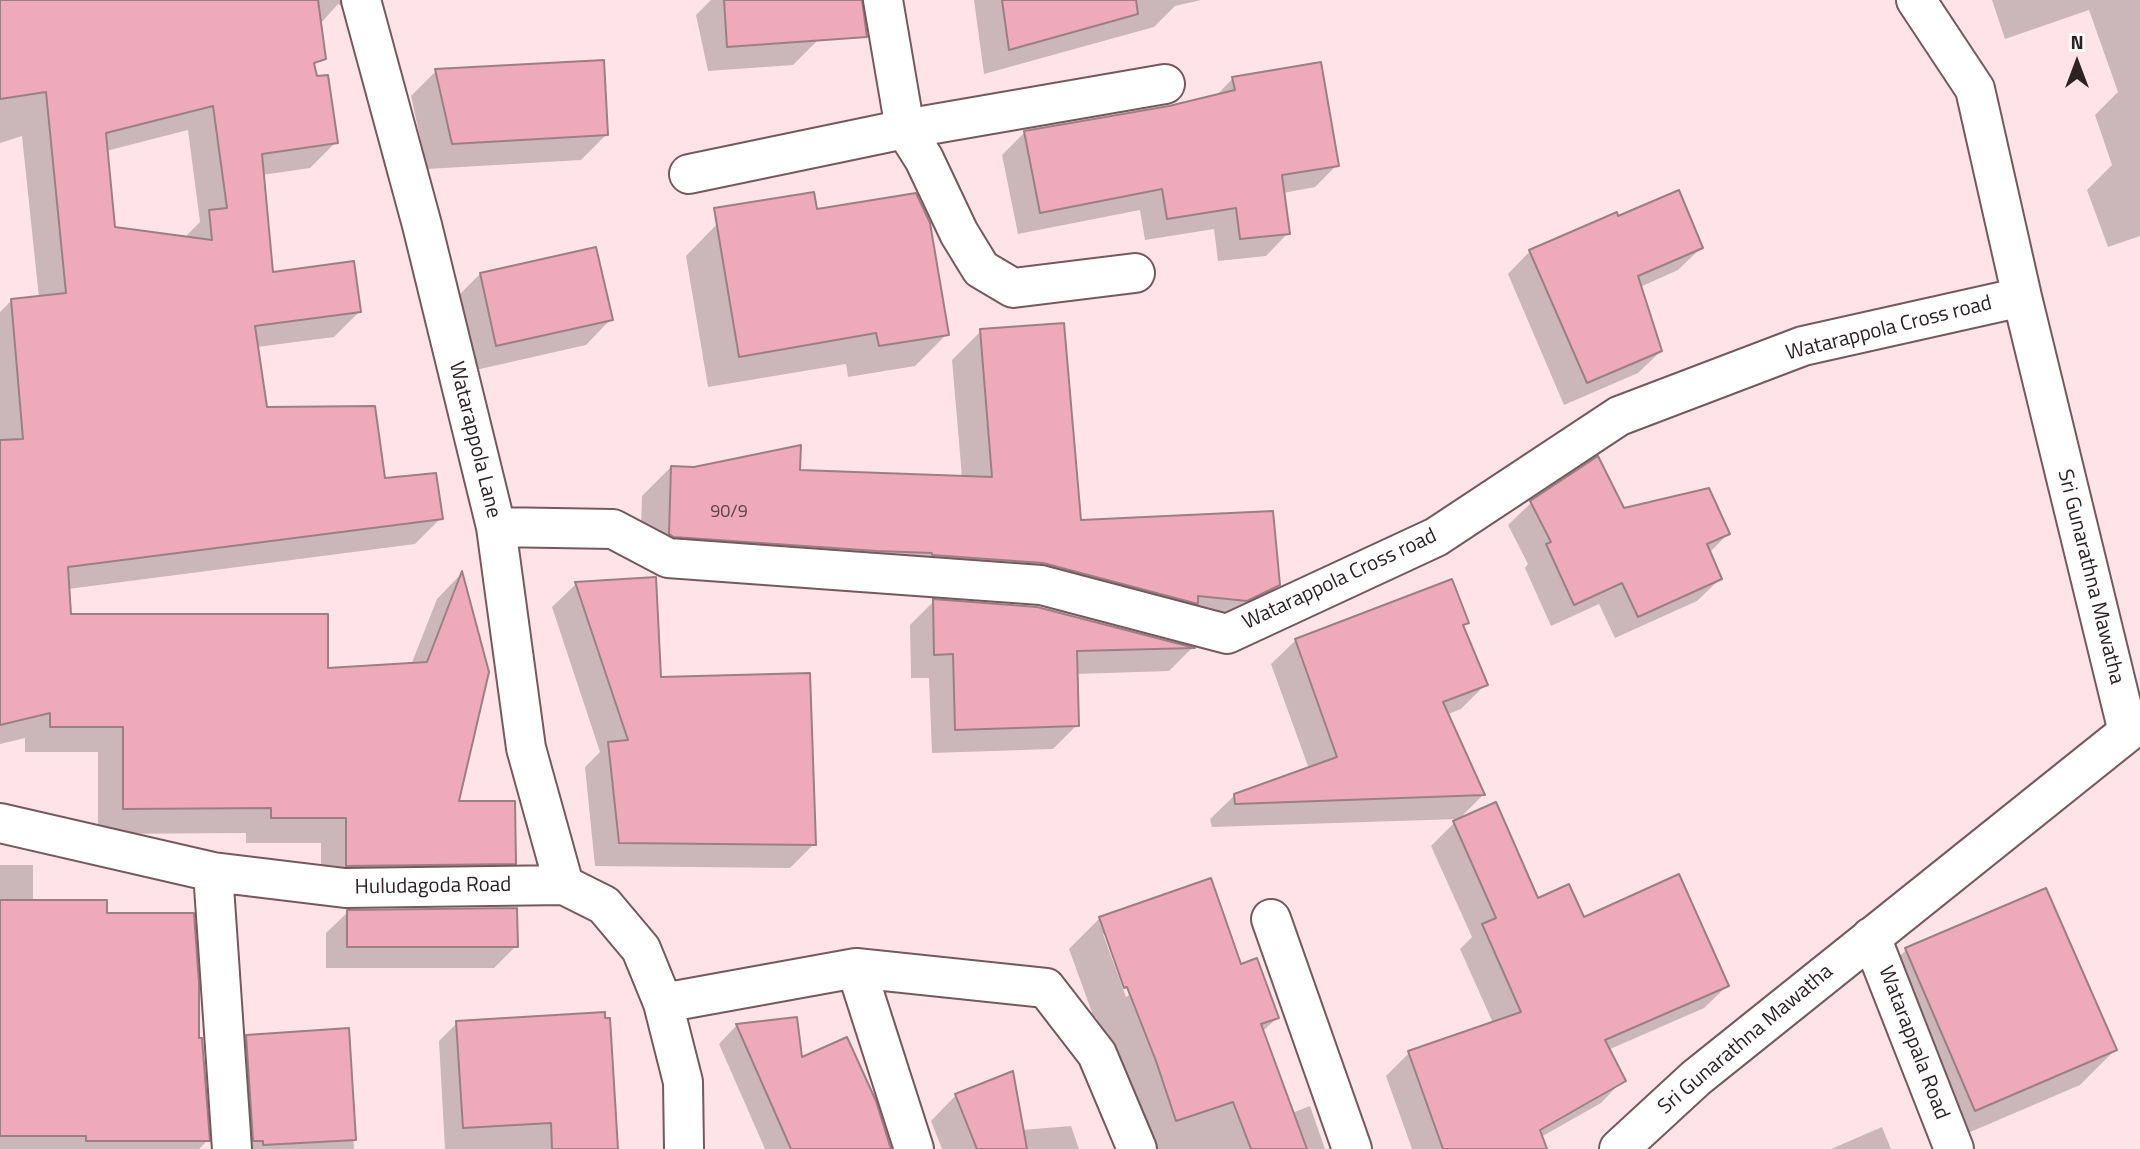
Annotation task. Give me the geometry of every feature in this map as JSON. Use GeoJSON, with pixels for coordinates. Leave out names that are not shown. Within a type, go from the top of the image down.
{"type":"FeatureCollection","features":[{"type":"Feature","properties":{"kind":"street","name":"Watarappola Lane"},"geometry":{"type":"LineString","coordinates":[[361,0],[422,225],[496,527],[526,748],[564,885]]}},
{"type":"Feature","properties":{"kind":"street"},"geometry":{"type":"LineString","coordinates":[[883,0],[905,129],[924,159],[959,233],[981,269],[1013,288],[1135,272]]}},
{"type":"Feature","properties":{"kind":"street","name":"Sri Gunarathna Mawatha"},"geometry":{"type":"LineString","coordinates":[[1619,1149],[1696,1078],[1871,937],[2134,733],[2022,297],[1976,89],[1916,0]]}},
{"type":"Feature","properties":{"kind":"street"},"geometry":{"type":"LineString","coordinates":[[690,174],[905,129],[1165,84]]}},
{"type":"Feature","properties":{"kind":"street","name":"Watarappola Cross road"},"geometry":{"type":"LineString","coordinates":[[496,527],[613,529],[668,558],[1041,585],[1227,634],[1436,537],[1619,416],[1803,346],[2022,297]]}},
{"type":"Feature","properties":{"kind":"street","name":"Huludagoda Road"},"geometry":{"type":"LineString","coordinates":[[0,824],[213,872],[345,888],[564,885],[604,905],[641,949],[663,1003],[683,1082],[684,1149]]}},
{"type":"Feature","properties":{"kind":"street"},"geometry":{"type":"LineString","coordinates":[[213,872],[232,1149]]}},
{"type":"Feature","properties":{"kind":"street"},"geometry":{"type":"LineString","coordinates":[[1271,919],[1352,1149]]}},
{"type":"Feature","properties":{"kind":"street","name":"Watarappala Road"},"geometry":{"type":"LineString","coordinates":[[1871,937],[1954,1149]]}},
{"type":"Feature","properties":{"kind":"street"},"geometry":{"type":"LineString","coordinates":[[663,1003],[856,968],[1046,988],[1097,1054],[1138,1149]]}},
{"type":"Feature","properties":{"kind":"street"},"geometry":{"type":"LineString","coordinates":[[856,968],[914,1149]]}},
{"type":"Feature","properties":{"kind":"building"},"geometry":{"type":"Polygon","coordinates":[[[0,0],[318,0],[326,59],[314,63],[317,76],[328,75],[338,143],[262,154],[273,272],[354,261],[361,312],[255,326],[267,407],[375,406],[385,478],[436,473],[443,519],[68,567],[71,614],[328,614],[328,668],[427,662],[462,571],[489,672],[459,801],[515,801],[516,864],[346,866],[346,818],[271,818],[271,808],[123,809],[123,727],[50,727],[50,713],[0,725],[0,440],[23,439],[11,299],[66,293],[46,92],[0,99],[0,0]],[[213,106],[106,133],[115,227],[212,240],[209,210],[227,208],[213,106]]]}},
{"type":"Feature","properties":{"kind":"building"},"geometry":{"type":"Polygon","coordinates":[[[724,0],[862,0],[867,37],[727,47],[724,0]]]}},
{"type":"Feature","properties":{"kind":"building"},"geometry":{"type":"Polygon","coordinates":[[[1002,0],[1136,0],[1138,14],[1009,50],[1002,0]]]}},
{"type":"Feature","properties":{"kind":"building"},"geometry":{"type":"Polygon","coordinates":[[[604,60],[608,135],[452,144],[435,69],[604,60]]]}},
{"type":"Feature","properties":{"kind":"building"},"geometry":{"type":"Polygon","coordinates":[[[1321,62],[1339,166],[1282,175],[1290,234],[1240,239],[1236,208],[1167,219],[1162,189],[1040,213],[1024,131],[1169,106],[1235,90],[1232,77],[1321,62]]]}},
{"type":"Feature","properties":{"kind":"building"},"geometry":{"type":"Polygon","coordinates":[[[1679,190],[1703,248],[1638,276],[1662,351],[1587,383],[1529,250],[1617,212],[1618,216],[1679,190]]]}},
{"type":"Feature","properties":{"kind":"building"},"geometry":{"type":"Polygon","coordinates":[[[814,192],[817,209],[916,193],[930,223],[949,335],[879,346],[876,333],[739,357],[714,208],[814,192]]]}},
{"type":"Feature","properties":{"kind":"building"},"geometry":{"type":"Polygon","coordinates":[[[596,247],[613,320],[496,346],[480,273],[596,247]]]}},
{"type":"Feature","properties":{"kind":"building"},"geometry":{"type":"Polygon","coordinates":[[[1064,323],[1081,520],[1273,511],[1280,585],[1247,601],[1198,596],[1198,604],[1043,563],[932,553],[674,537],[669,534],[671,466],[694,467],[801,445],[800,470],[992,477],[980,329],[1064,323]]]}},
{"type":"Feature","properties":{"kind":"building"},"geometry":{"type":"Polygon","coordinates":[[[1598,456],[1624,508],[1709,488],[1730,534],[1707,544],[1722,579],[1638,617],[1622,583],[1574,605],[1546,544],[1551,542],[1530,501],[1598,456]]]}},
{"type":"Feature","properties":{"kind":"building"},"geometry":{"type":"Polygon","coordinates":[[[656,577],[661,677],[810,673],[816,845],[619,843],[608,742],[628,740],[575,582],[656,577]]]}},
{"type":"Feature","properties":{"kind":"building"},"geometry":{"type":"Polygon","coordinates":[[[1452,579],[1469,623],[1463,625],[1488,685],[1443,702],[1485,795],[1235,804],[1234,794],[1337,757],[1295,639],[1452,579]]]}},
{"type":"Feature","properties":{"kind":"building"},"geometry":{"type":"Polygon","coordinates":[[[933,599],[1037,607],[1195,648],[1077,651],[1079,726],[955,730],[953,654],[934,655],[933,599]]]}},
{"type":"Feature","properties":{"kind":"building"},"geometry":{"type":"Polygon","coordinates":[[[1496,802],[1538,898],[1569,884],[1584,917],[1679,874],[1729,986],[1605,1040],[1626,1081],[1540,1130],[1547,1149],[1443,1149],[1408,1051],[1521,1012],[1482,924],[1496,918],[1453,821],[1496,802]]]}},
{"type":"Feature","properties":{"kind":"building"},"geometry":{"type":"Polygon","coordinates":[[[1211,878],[1241,964],[1257,958],[1279,1018],[1261,1024],[1307,1149],[1251,1149],[1233,1102],[1176,1121],[1156,1061],[1127,987],[1124,988],[1099,917],[1211,878]]]}},
{"type":"Feature","properties":{"kind":"building"},"geometry":{"type":"Polygon","coordinates":[[[2046,888],[2117,1050],[1975,1111],[1905,948],[2046,888]]]}},
{"type":"Feature","properties":{"kind":"building"},"geometry":{"type":"Polygon","coordinates":[[[0,900],[107,900],[107,913],[194,913],[199,983],[199,1038],[202,1038],[210,1141],[86,1141],[86,1136],[0,1136],[0,900]]]}},
{"type":"Feature","properties":{"kind":"building"},"geometry":{"type":"Polygon","coordinates":[[[517,908],[518,947],[347,947],[347,910],[517,908]]]}},
{"type":"Feature","properties":{"kind":"building"},"geometry":{"type":"Polygon","coordinates":[[[605,1012],[605,1018],[610,1018],[618,1149],[552,1149],[551,1123],[463,1128],[456,1021],[605,1012]]]}},
{"type":"Feature","properties":{"kind":"building"},"geometry":{"type":"Polygon","coordinates":[[[797,1017],[802,1057],[847,1037],[876,1101],[891,1149],[791,1149],[736,1024],[797,1017]]]}},
{"type":"Feature","properties":{"kind":"building"},"geometry":{"type":"Polygon","coordinates":[[[349,1028],[356,1140],[263,1145],[263,1141],[253,1141],[246,1035],[349,1028]]]}},
{"type":"Feature","properties":{"kind":"building"},"geometry":{"type":"Polygon","coordinates":[[[1013,1071],[1027,1149],[977,1149],[955,1094],[1013,1071]]]}}]}
